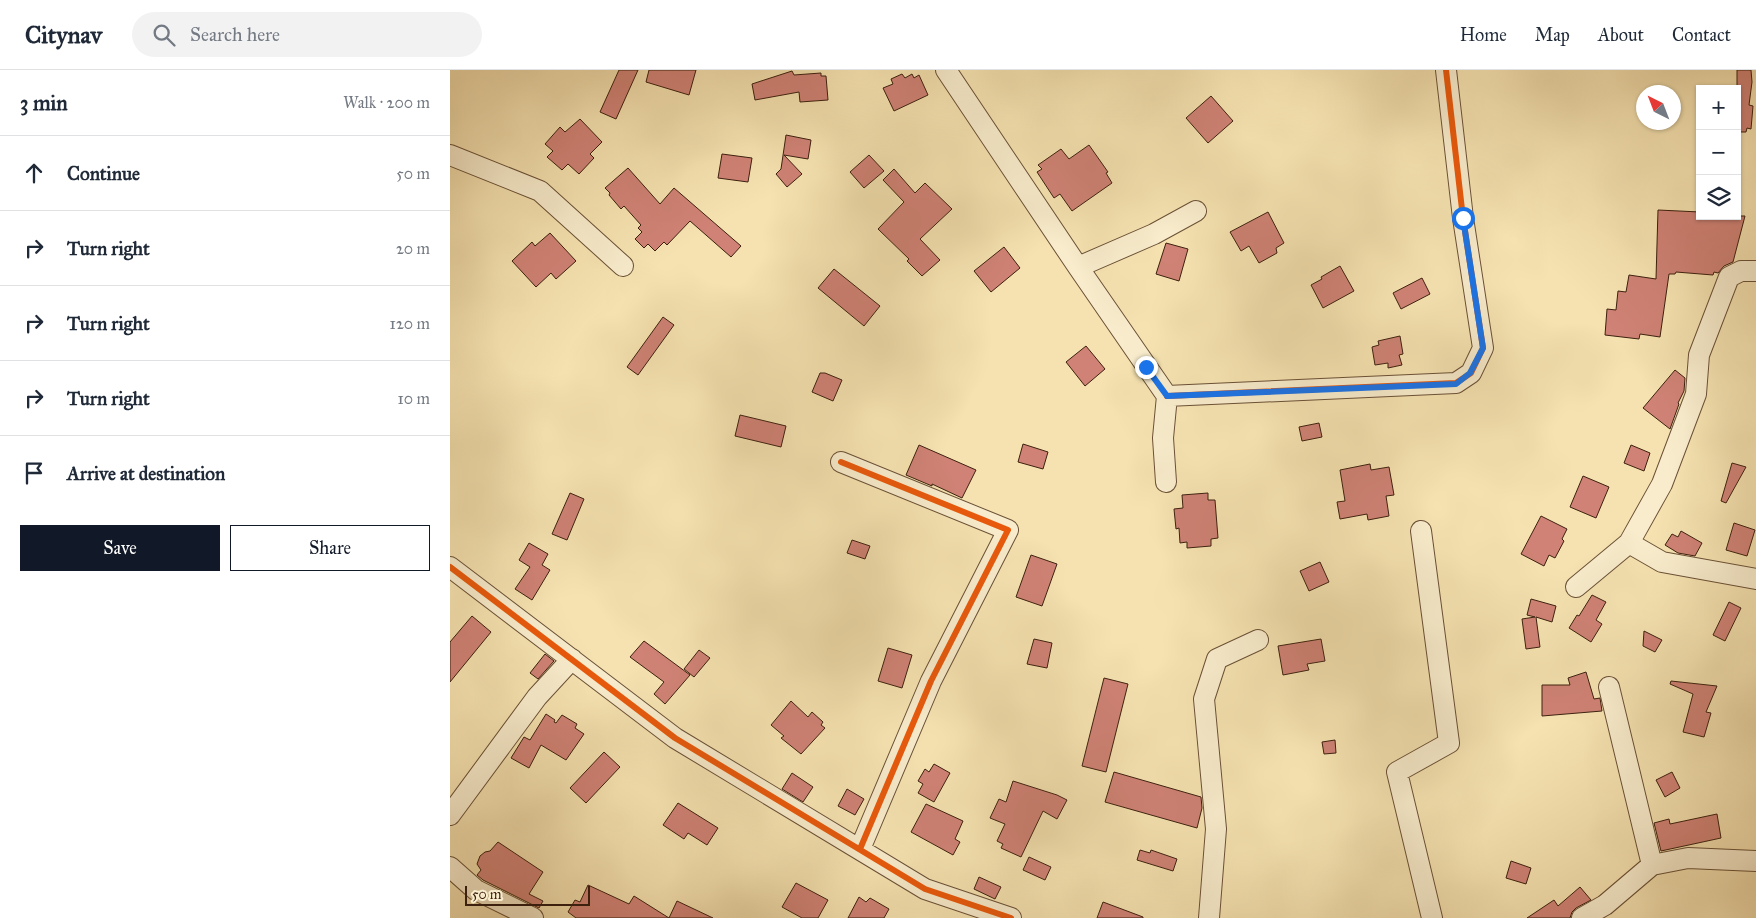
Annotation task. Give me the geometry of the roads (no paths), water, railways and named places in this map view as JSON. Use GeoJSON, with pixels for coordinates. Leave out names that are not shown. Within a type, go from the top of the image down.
{"type":"FeatureCollection","features":[{"type":"Feature","properties":{"kind":"street"},"geometry":{"type":"LineString","coordinates":[[946,70],[1167,396],[1164,438],[1166,482]]}},
{"type":"Feature","properties":{"kind":"street"},"geometry":{"type":"LineString","coordinates":[[1167,396],[1456,384],[1470,373],[1483,348],[1463,218],[1446,70]]}},
{"type":"Feature","properties":{"kind":"street"},"geometry":{"type":"LineString","coordinates":[[450,155],[540,192],[623,266]]}},
{"type":"Feature","properties":{"kind":"street"},"geometry":{"type":"LineString","coordinates":[[1078,266],[1154,234],[1196,211]]}},
{"type":"Feature","properties":{"kind":"street"},"geometry":{"type":"LineString","coordinates":[[1576,587],[1630,543],[1662,484],[1696,394],[1699,355],[1729,277],[1740,271],[1756,271]]}},
{"type":"Feature","properties":{"kind":"street"},"geometry":{"type":"LineString","coordinates":[[842,462],[1008,530],[931,681],[860,849]]}},
{"type":"Feature","properties":{"kind":"street"},"geometry":{"type":"LineString","coordinates":[[1421,531],[1448,743],[1397,772],[1432,918]]}},
{"type":"Feature","properties":{"kind":"street"},"geometry":{"type":"LineString","coordinates":[[1630,543],[1662,562],[1756,579]]}},
{"type":"Feature","properties":{"kind":"street"},"geometry":{"type":"LineString","coordinates":[[450,567],[675,738],[925,889],[1011,918]]}},
{"type":"Feature","properties":{"kind":"street"},"geometry":{"type":"LineString","coordinates":[[1209,918],[1216,830],[1204,699],[1217,659],[1258,640]]}},
{"type":"Feature","properties":{"kind":"street"},"geometry":{"type":"LineString","coordinates":[[450,815],[538,697],[572,660]]}},
{"type":"Feature","properties":{"kind":"street"},"geometry":{"type":"LineString","coordinates":[[1609,687],[1652,865]]}},
{"type":"Feature","properties":{"kind":"street"},"geometry":{"type":"LineString","coordinates":[[1582,918],[1605,905],[1652,865],[1688,858],[1756,861]]}},
{"type":"Feature","properties":{"kind":"street"},"geometry":{"type":"LineString","coordinates":[[450,867],[476,890],[533,918]]}}]}
